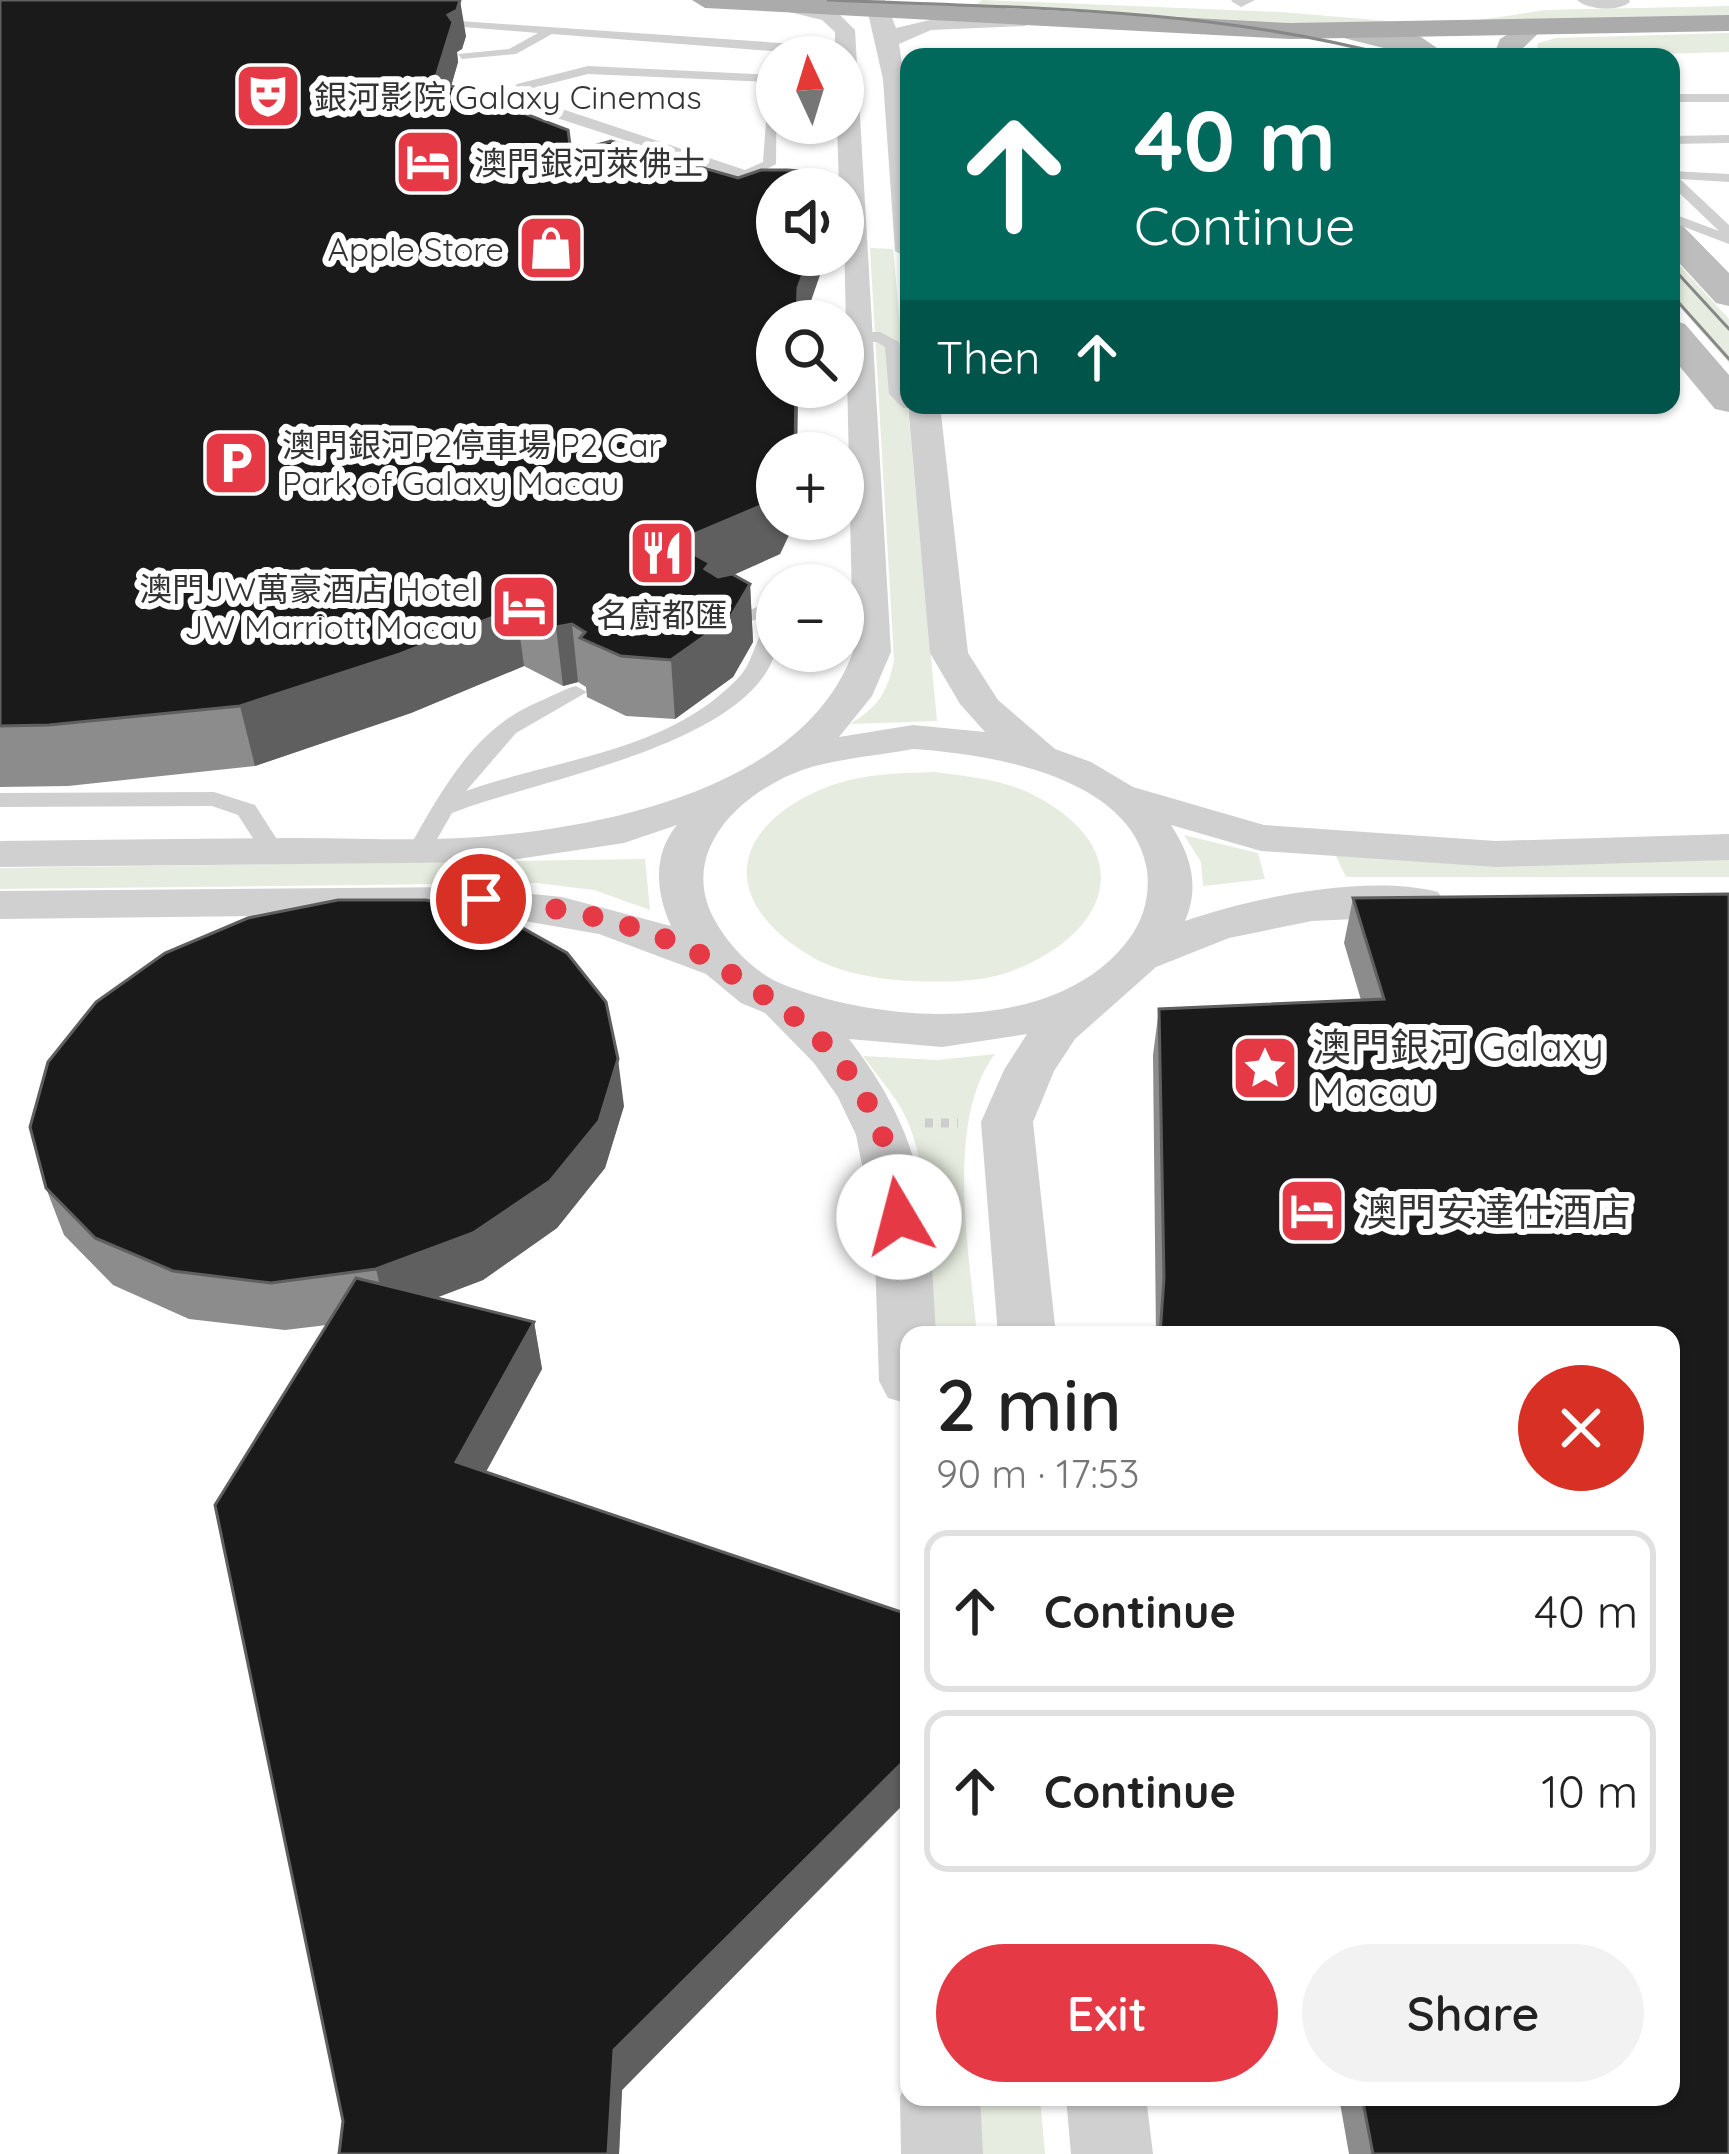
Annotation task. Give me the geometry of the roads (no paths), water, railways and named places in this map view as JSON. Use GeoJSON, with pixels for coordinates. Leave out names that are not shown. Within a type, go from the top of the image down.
{"type":"FeatureCollection","features":[{"type":"Feature","properties":{"kind":"main road"},"geometry":{"type":"LineString","coordinates":[[705,0],[792,7],[878,6],[1025,20],[1264,2]]}},
{"type":"Feature","properties":{"kind":"main road"},"geometry":{"type":"LineString","coordinates":[[960,0],[976,10],[1146,8],[1354,32],[1411,44],[1473,30],[1729,26]]}},
{"type":"Feature","properties":{"kind":"main road"},"geometry":{"type":"LineString","coordinates":[[1358,2],[1729,0]]}},
{"type":"Feature","properties":{"kind":"main road"},"geometry":{"type":"LineString","coordinates":[[1146,8],[1434,42],[1485,11],[1580,1]]}},
{"type":"Feature","properties":{"kind":"main road"},"geometry":{"type":"LineString","coordinates":[[1509,48],[1529,29]]}},
{"type":"Feature","properties":{"kind":"main road"},"geometry":{"type":"LineString","coordinates":[[1473,30],[1496,48]]}},
{"type":"Feature","properties":{"kind":"main road"},"geometry":{"type":"LineString","coordinates":[[1680,242],[1729,295]]}},
{"type":"Feature","properties":{"kind":"main road"},"geometry":{"type":"LineString","coordinates":[[1680,343],[1729,400]]}},
{"type":"Feature","properties":{"kind":"street"},"geometry":{"type":"LineString","coordinates":[[878,6],[900,158]]}},
{"type":"Feature","properties":{"kind":"street"},"geometry":{"type":"LineString","coordinates":[[792,7],[837,18],[845,25],[845,36]]}},
{"type":"Feature","properties":{"kind":"street"},"geometry":{"type":"LineString","coordinates":[[887,44],[894,35],[915,27],[1025,20]]}},
{"type":"Feature","properties":{"kind":"street"},"geometry":{"type":"LineString","coordinates":[[864,84],[875,110],[897,127]]}},
{"type":"Feature","properties":{"kind":"street"},"geometry":{"type":"LineString","coordinates":[[864,186],[881,181],[881,141],[897,127]]}},
{"type":"Feature","properties":{"kind":"street"},"geometry":{"type":"LineString","coordinates":[[852,408],[855,564]]}},
{"type":"Feature","properties":{"kind":"street"},"geometry":{"type":"LineString","coordinates":[[918,414],[949,653],[962,682],[983,710],[1051,760],[1132,808],[1152,830],[1171,880],[1169,906],[1160,931],[1142,956]]}},
{"type":"Feature","properties":{"kind":"street"},"geometry":{"type":"LineString","coordinates":[[0,854],[419,850],[562,842],[639,825],[731,789],[817,737],[845,709],[863,680],[872,652],[864,624]]}},
{"type":"Feature","properties":{"kind":"street"},"geometry":{"type":"LineString","coordinates":[[780,763],[843,744],[913,737],[984,743],[1051,760]]}},
{"type":"Feature","properties":{"kind":"street"},"geometry":{"type":"LineString","coordinates":[[715,961],[693,936],[680,910],[675,884],[678,857],[689,832],[731,789]]}},
{"type":"Feature","properties":{"kind":"street"},"geometry":{"type":"LineString","coordinates":[[1109,794],[1261,838],[1496,854],[1729,847]]}},
{"type":"Feature","properties":{"kind":"street"},"geometry":{"type":"LineString","coordinates":[[1496,854],[1518,862],[1584,866],[1620,890]]}},
{"type":"Feature","properties":{"kind":"street"},"geometry":{"type":"LineString","coordinates":[[0,905],[481,899],[607,918],[664,937],[715,961],[774,999],[837,1056],[881,1124],[897,1176],[906,1326]]}},
{"type":"Feature","properties":{"kind":"street"},"geometry":{"type":"LineString","coordinates":[[1026,1326],[1007,1122],[1029,1070],[1057,1028],[1142,956],[1194,932],[1290,907],[1469,901]]}},
{"type":"Feature","properties":{"kind":"street"},"geometry":{"type":"LineString","coordinates":[[774,999],[825,1018],[883,1028],[942,1030],[1000,1024],[1055,1010],[1100,989]]}},
{"type":"Feature","properties":{"kind":"street"},"geometry":{"type":"LineString","coordinates":[[940,2106],[942,2154]]}},
{"type":"Feature","properties":{"kind":"street"},"geometry":{"type":"LineString","coordinates":[[1107,2106],[1112,2154]]}},
{"type":"Feature","properties":{"kind":"lane"},"geometry":{"type":"LineString","coordinates":[[409,20],[469,30],[756,45]]}},
{"type":"Feature","properties":{"kind":"lane"},"geometry":{"type":"LineString","coordinates":[[462,56],[512,52],[549,31]]}},
{"type":"Feature","properties":{"kind":"lane"},"geometry":{"type":"LineString","coordinates":[[756,78],[588,70],[521,87],[513,95],[518,101],[756,180]]}},
{"type":"Feature","properties":{"kind":"lane"},"geometry":{"type":"LineString","coordinates":[[1680,98],[1729,98]]}},
{"type":"Feature","properties":{"kind":"lane"},"geometry":{"type":"LineString","coordinates":[[1680,140],[1729,139]]}},
{"type":"Feature","properties":{"kind":"lane"},"geometry":{"type":"LineString","coordinates":[[746,175],[769,164],[771,144]]}},
{"type":"Feature","properties":{"kind":"lane"},"geometry":{"type":"LineString","coordinates":[[1680,177],[1729,178]]}},
{"type":"Feature","properties":{"kind":"lane"},"geometry":{"type":"LineString","coordinates":[[1680,186],[1729,237]]}},
{"type":"Feature","properties":{"kind":"lane"},"geometry":{"type":"LineString","coordinates":[[1694,200],[1729,194]]}},
{"type":"Feature","properties":{"kind":"lane"},"geometry":{"type":"LineString","coordinates":[[1680,221],[1729,237]]}},
{"type":"Feature","properties":{"kind":"lane"},"geometry":{"type":"LineString","coordinates":[[864,337],[893,345],[900,396]]}},
{"type":"Feature","properties":{"kind":"lane"},"geometry":{"type":"LineString","coordinates":[[723,625],[756,613]]}},
{"type":"Feature","properties":{"kind":"lane"},"geometry":{"type":"LineString","coordinates":[[442,809],[481,791],[613,754],[718,707],[756,667]]}},
{"type":"Feature","properties":{"kind":"lane"},"geometry":{"type":"LineString","coordinates":[[419,850],[442,809],[488,749],[522,718],[576,692]]}},
{"type":"Feature","properties":{"kind":"lane"},"geometry":{"type":"LineString","coordinates":[[0,800],[214,799],[247,810],[273,852]]}},
{"type":"Feature","properties":{"kind":"tram line"},"geometry":{"type":"LineString","coordinates":[[828,0],[1184,19],[1356,48]]}},
{"type":"Feature","properties":{"kind":"tram line"},"geometry":{"type":"LineString","coordinates":[[1680,276],[1729,329]]}},
{"type":"Feature","properties":{"kind":"tram line"},"geometry":{"type":"LineString","coordinates":[[1680,304],[1729,359]]}},
{"type":"Feature","properties":{"kind":"place","name":"銀河影院 Galaxy Cinemas"},"geometry":{"type":"Point","coordinates":[268,96]}},
{"type":"Feature","properties":{"kind":"place","name":"澳門銀河萊佛士"},"geometry":{"type":"Point","coordinates":[428,162]}},
{"type":"Feature","properties":{"kind":"place","name":"Apple Store"},"geometry":{"type":"Point","coordinates":[551,248]}},
{"type":"Feature","properties":{"kind":"place","name":"澳門銀河P2停車場 P2 Car Park of Galaxy Macau"},"geometry":{"type":"Point","coordinates":[236,463]}},
{"type":"Feature","properties":{"kind":"place","name":"名廚都匯"},"geometry":{"type":"Point","coordinates":[662,553]}},
{"type":"Feature","properties":{"kind":"place","name":"澳門JW萬豪酒店 Hotel JW Marriott Macau"},"geometry":{"type":"Point","coordinates":[524,607]}},
{"type":"Feature","properties":{"kind":"place","name":"澳門銀河 Galaxy Macau"},"geometry":{"type":"Point","coordinates":[1265,1068]}},
{"type":"Feature","properties":{"kind":"place","name":"澳門安達仕酒店"},"geometry":{"type":"Point","coordinates":[1312,1211]}}]}
